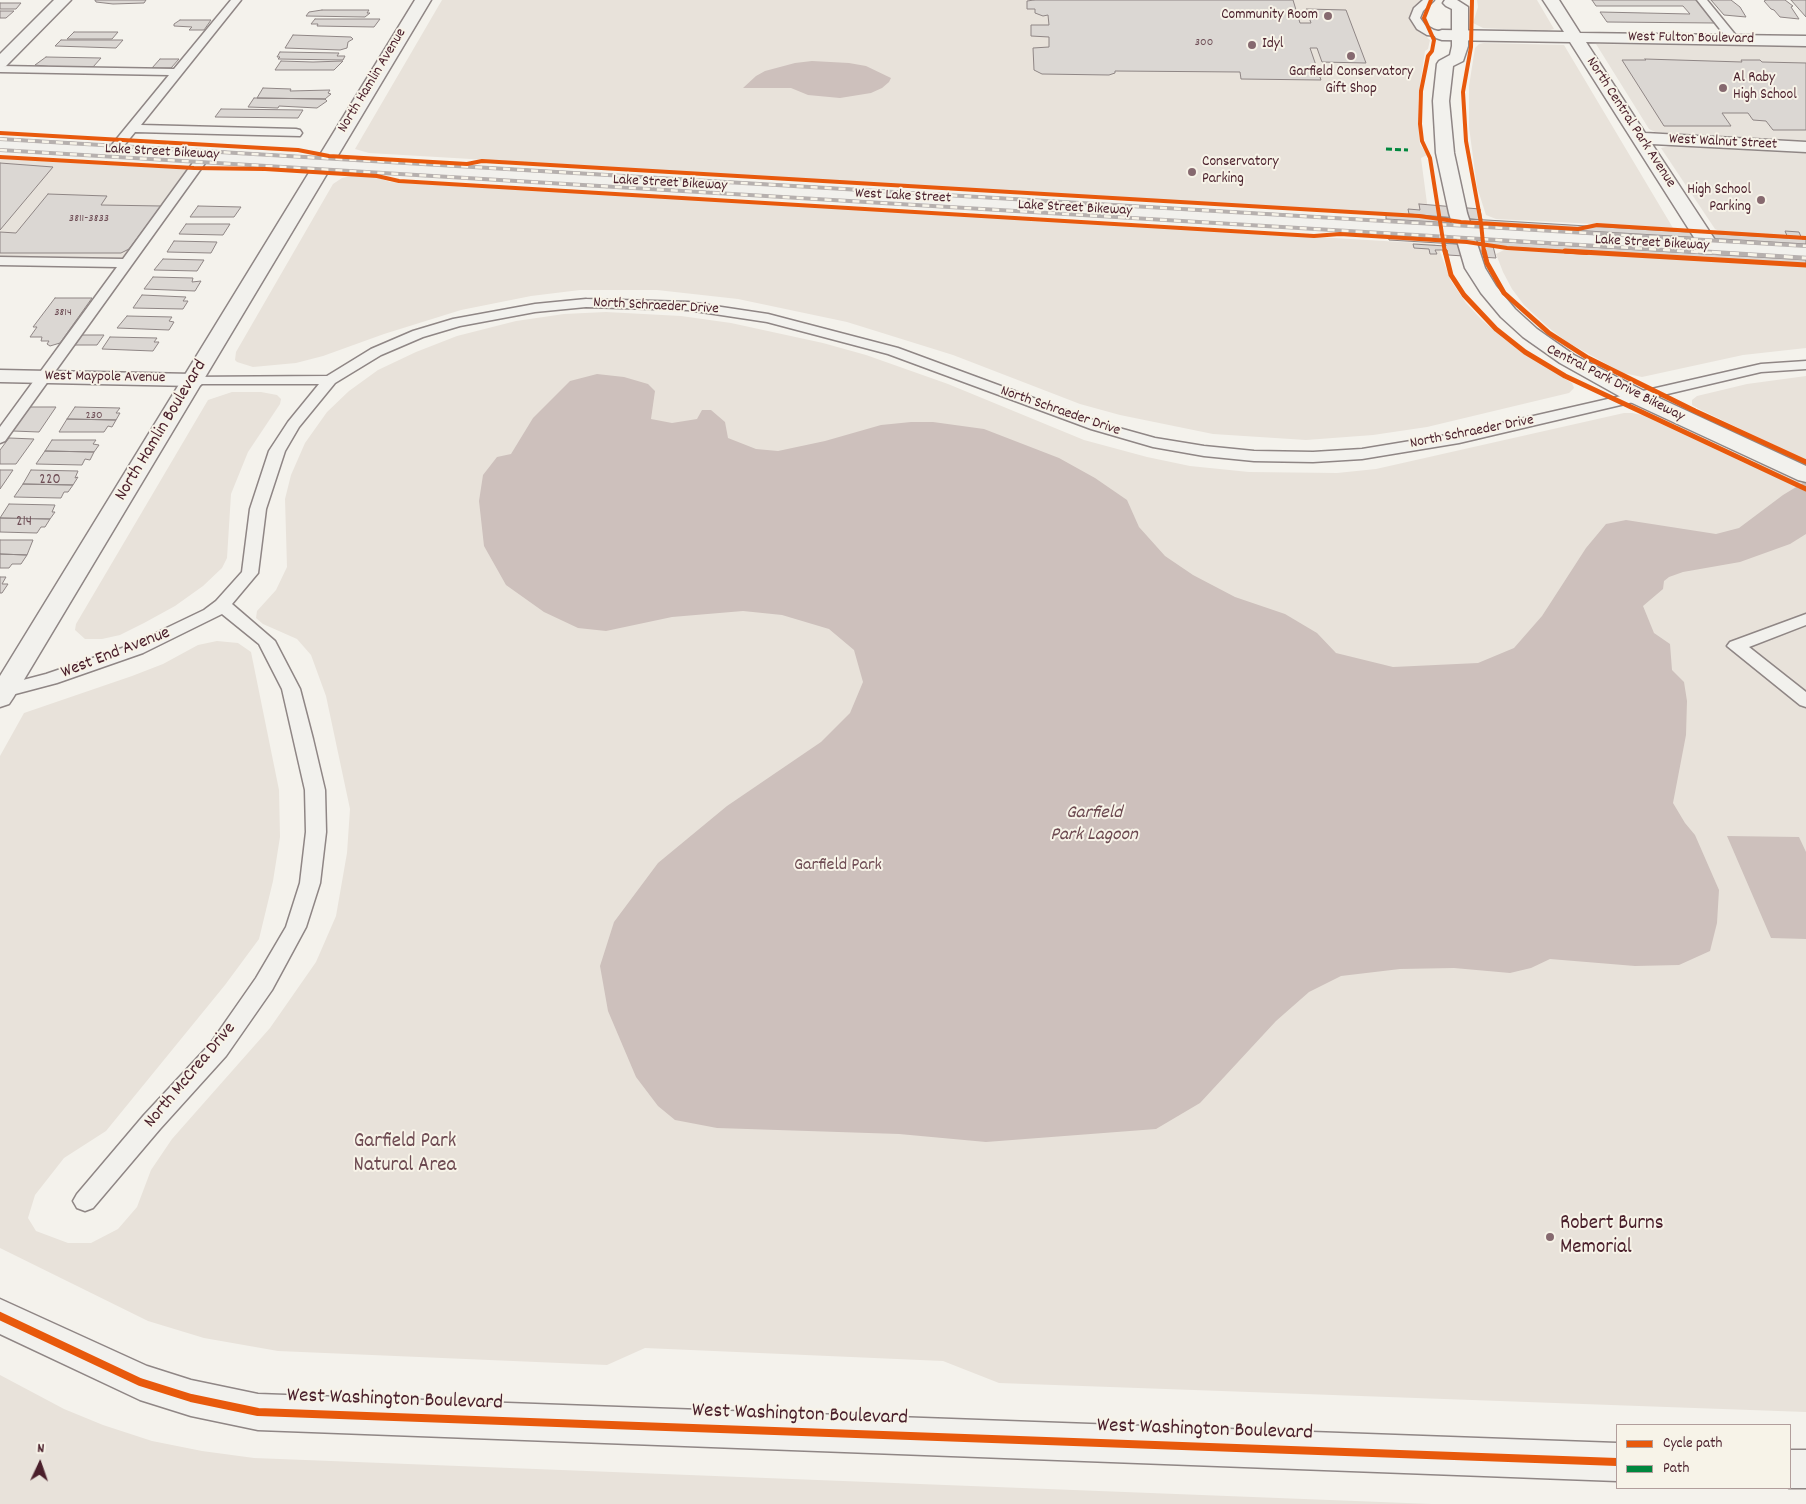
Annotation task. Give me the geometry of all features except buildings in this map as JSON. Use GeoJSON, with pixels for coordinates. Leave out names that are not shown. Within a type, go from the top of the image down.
{"type":"FeatureCollection","features":[{"type":"Feature","properties":{"kind":"street"},"geometry":{"type":"LineString","coordinates":[[0,64],[63,0]]}},
{"type":"Feature","properties":{"kind":"street","name":"North Hamlin Avenue"},"geometry":{"type":"LineString","coordinates":[[325,162],[423,0]]}},
{"type":"Feature","properties":{"kind":"street","name":"North Central Park Avenue"},"geometry":{"type":"LineString","coordinates":[[1551,0],[1709,246]]}},
{"type":"Feature","properties":{"kind":"street"},"geometry":{"type":"LineString","coordinates":[[1451,1],[1460,7],[1461,36],[1457,58],[1445,64],[1438,58],[1444,6],[1451,1]]}},
{"type":"Feature","properties":{"kind":"street","name":"West Fulton Boulevard"},"geometry":{"type":"LineString","coordinates":[[1442,35],[1806,41]]}},
{"type":"Feature","properties":{"kind":"street"},"geometry":{"type":"LineString","coordinates":[[1445,64],[1441,101],[1445,153],[1464,232],[1475,268],[1488,289],[1508,313],[1530,333],[1567,359],[1636,396],[1806,475]]}},
{"type":"Feature","properties":{"kind":"street","name":"West Walnut Street"},"geometry":{"type":"LineString","coordinates":[[1640,138],[1806,147]]}},
{"type":"Feature","properties":{"kind":"street"},"geometry":{"type":"LineString","coordinates":[[0,144],[270,160],[467,164],[486,173]]}},
{"type":"Feature","properties":{"kind":"street","name":"West Lake Street"},"geometry":{"type":"LineString","coordinates":[[325,162],[1464,232]]}},
{"type":"Feature","properties":{"kind":"street","name":"North Hamlin Boulevard"},"geometry":{"type":"LineString","coordinates":[[1,693],[325,162]]}},
{"type":"Feature","properties":{"kind":"street"},"geometry":{"type":"LineString","coordinates":[[1311,223],[1340,234],[1578,229],[1607,240]]}},
{"type":"Feature","properties":{"kind":"street"},"geometry":{"type":"LineString","coordinates":[[1654,243],[1697,227]]}},
{"type":"Feature","properties":{"kind":"street"},"geometry":{"type":"LineString","coordinates":[[1464,232],[1806,252]]}},
{"type":"Feature","properties":{"kind":"street","name":"West Maypole Avenue"},"geometry":{"type":"LineString","coordinates":[[0,376],[193,380]]}},
{"type":"Feature","properties":{"kind":"street","name":"West Washington Boulevard"},"geometry":{"type":"LineString","coordinates":[[0,1316],[140,1382],[191,1398],[258,1412],[1616,1462]]}},
{"type":"Feature","properties":{"kind":"street"},"geometry":{"type":"LineString","coordinates":[[1791,1469],[1806,1469]]}},
{"type":"Feature","properties":{"kind":"lane"},"geometry":{"type":"LineString","coordinates":[[114,150],[236,0]]}},
{"type":"Feature","properties":{"kind":"lane"},"geometry":{"type":"LineString","coordinates":[[1429,0],[1418,10],[1416,18],[1421,27],[1430,33],[1442,35]]}},
{"type":"Feature","properties":{"kind":"lane"},"geometry":{"type":"LineString","coordinates":[[1702,0],[1734,40]]}},
{"type":"Feature","properties":{"kind":"lane"},"geometry":{"type":"LineString","coordinates":[[0,69],[178,72]]}},
{"type":"Feature","properties":{"kind":"lane"},"geometry":{"type":"LineString","coordinates":[[132,128],[296,133]]}},
{"type":"Feature","properties":{"kind":"lane"},"geometry":{"type":"LineString","coordinates":[[0,438],[204,156]]}},
{"type":"Feature","properties":{"kind":"lane"},"geometry":{"type":"LineString","coordinates":[[0,261],[126,263]]}},
{"type":"Feature","properties":{"kind":"lane","name":"North Schraeder Drive"},"geometry":{"type":"LineString","coordinates":[[330,380],[385,349],[418,334],[458,322],[535,308],[586,303],[688,306],[785,322],[893,351],[1096,426],[1153,442],[1204,451],[1254,456],[1313,457],[1362,454],[1477,434],[1761,368],[1806,365]]}},
{"type":"Feature","properties":{"kind":"lane","name":"West Maypole Avenue"},"geometry":{"type":"LineString","coordinates":[[193,380],[330,380]]}},
{"type":"Feature","properties":{"kind":"lane"},"geometry":{"type":"LineString","coordinates":[[222,605],[250,573],[258,509],[277,451],[293,425],[330,380]]}},
{"type":"Feature","properties":{"kind":"lane","name":"West End Avenue"},"geometry":{"type":"LineString","coordinates":[[1,693],[51,679],[137,650],[210,614],[222,605]]}},
{"type":"Feature","properties":{"kind":"lane","name":"North McCrea Drive"},"geometry":{"type":"LineString","coordinates":[[85,1201],[152,1122],[218,1050],[264,984],[296,927],[310,883],[316,832],[315,790],[291,688],[266,641],[222,605]]}},
{"type":"Feature","properties":{"kind":"lane"},"geometry":{"type":"LineString","coordinates":[[1806,619],[1736,646],[1806,701]]}},
{"type":"Feature","properties":{"kind":"shaded area","name":"Al Raby High School"},"geometry":{"type":"Polygon","coordinates":[[[1596,44],[1806,47],[1806,141],[1655,132],[1649,129],[1596,44]]]}},
{"type":"Feature","properties":{"kind":"shaded area"},"geometry":{"type":"Polygon","coordinates":[[[1670,146],[1806,153],[1806,237],[1722,232],[1715,229],[1661,148],[1670,146]]]}},
{"type":"Feature","properties":{"kind":"shaded area"},"geometry":{"type":"Polygon","coordinates":[[[0,158],[193,170],[126,263],[0,261],[0,158]]]}},
{"type":"Feature","properties":{"kind":"green space"},"geometry":{"type":"Polygon","coordinates":[[[442,0],[1423,0],[1418,6],[1417,28],[1430,40],[1428,49],[1425,51],[1418,99],[1420,144],[1427,155],[1421,158],[1428,211],[1425,215],[369,153],[355,149],[442,0]]]}},
{"type":"Feature","properties":{"kind":"green space"},"geometry":{"type":"Polygon","coordinates":[[[1477,0],[1537,0],[1554,29],[1546,31],[1483,28],[1473,23],[1478,7],[1477,0]]]}},
{"type":"Feature","properties":{"kind":"green space"},"geometry":{"type":"Polygon","coordinates":[[[1479,44],[1564,45],[1673,228],[1496,219],[1486,215],[1477,187],[1469,127],[1469,86],[1475,48],[1479,44]]]}},
{"type":"Feature","properties":{"kind":"green space"},"geometry":{"type":"Polygon","coordinates":[[[351,176],[376,177],[390,182],[1435,244],[1439,249],[1451,281],[1466,303],[1482,320],[1528,356],[1572,383],[1574,388],[1569,393],[1427,427],[1373,435],[1306,440],[1213,434],[1120,415],[1080,404],[953,355],[847,322],[738,299],[657,290],[580,290],[531,296],[461,310],[384,334],[323,356],[296,363],[253,367],[237,362],[235,360],[236,352],[333,184],[342,178],[351,176]]]}},
{"type":"Feature","properties":{"kind":"green space"},"geometry":{"type":"Polygon","coordinates":[[[1504,250],[1806,266],[1806,348],[1743,355],[1642,377],[1623,373],[1567,342],[1524,305],[1512,289],[1496,254],[1504,250]]]}},
{"type":"Feature","properties":{"kind":"green space","name":"Garfield Park"},"geometry":{"type":"Polygon","coordinates":[[[606,312],[681,316],[731,323],[823,343],[866,355],[948,384],[1084,440],[1147,457],[1190,466],[1249,472],[1337,473],[1376,469],[1624,413],[1642,415],[1749,465],[1778,447],[1699,409],[1692,405],[1692,400],[1697,396],[1747,384],[1806,376],[1806,1412],[999,1383],[943,1361],[645,1348],[607,1365],[278,1351],[204,1338],[148,1321],[0,1248],[0,756],[24,713],[163,664],[198,645],[217,641],[238,643],[251,652],[279,790],[280,837],[273,881],[259,939],[225,985],[106,1131],[64,1158],[35,1195],[28,1218],[36,1231],[68,1243],[91,1243],[118,1229],[137,1207],[151,1170],[172,1139],[270,1028],[316,962],[336,916],[347,853],[350,809],[326,696],[311,655],[297,639],[263,624],[256,618],[257,611],[276,590],[287,567],[285,499],[291,475],[305,443],[327,412],[349,391],[378,370],[416,352],[457,336],[516,321],[564,314],[606,312]]]}},
{"type":"Feature","properties":{"kind":"green space"},"geometry":{"type":"Polygon","coordinates":[[[232,392],[261,392],[277,395],[281,399],[280,404],[248,452],[231,494],[227,558],[222,568],[203,586],[175,606],[144,623],[120,635],[102,639],[85,639],[75,630],[76,624],[208,400],[232,392]]]}},
{"type":"Feature","properties":{"kind":"green space"},"geometry":{"type":"Polygon","coordinates":[[[0,1375],[64,1409],[103,1425],[152,1441],[202,1451],[254,1458],[1432,1504],[0,1504],[0,1375]]]}},
{"type":"Feature","properties":{"kind":"water"},"geometry":{"type":"Polygon","coordinates":[[[812,61],[866,66],[891,78],[882,88],[871,93],[840,98],[808,95],[791,88],[743,88],[756,76],[765,71],[795,63],[812,61]]]}},
{"type":"Feature","properties":{"kind":"water","name":"Garfield Park Lagoon"},"geometry":{"type":"Polygon","coordinates":[[[597,374],[624,377],[648,384],[655,391],[651,419],[672,423],[697,419],[702,410],[711,410],[725,422],[728,438],[756,449],[778,451],[825,441],[881,425],[911,422],[933,422],[984,429],[1059,458],[1095,478],[1127,500],[1139,527],[1165,556],[1193,575],[1235,597],[1285,614],[1317,633],[1336,653],[1393,667],[1478,663],[1514,648],[1542,616],[1586,548],[1606,524],[1626,520],[1716,534],[1739,528],[1783,495],[1806,481],[1806,534],[1790,544],[1740,562],[1683,572],[1669,577],[1664,581],[1663,589],[1643,606],[1654,633],[1670,644],[1672,670],[1684,682],[1687,701],[1686,735],[1673,803],[1695,835],[1719,890],[1717,923],[1710,951],[1679,965],[1635,966],[1550,959],[1531,968],[1510,973],[1454,968],[1400,969],[1341,976],[1309,992],[1276,1021],[1200,1103],[1156,1129],[986,1142],[899,1134],[717,1128],[675,1120],[658,1106],[636,1077],[608,1011],[600,966],[614,922],[658,863],[727,806],[821,742],[850,713],[863,682],[854,650],[829,629],[782,615],[743,611],[672,617],[606,631],[578,628],[544,612],[506,585],[484,546],[479,501],[483,475],[497,457],[511,454],[533,418],[570,381],[597,374]]]}},
{"type":"Feature","properties":{"kind":"water"},"geometry":{"type":"Polygon","coordinates":[[[1727,836],[1799,837],[1806,852],[1806,939],[1771,938],[1727,836]]]}},
{"type":"Feature","properties":{"kind":"railway"},"geometry":{"type":"LineString","coordinates":[[0,139],[1806,246]]}},
{"type":"Feature","properties":{"kind":"railway"},"geometry":{"type":"LineString","coordinates":[[0,150],[1715,253]]}},
{"type":"Feature","properties":{"kind":"railway"},"geometry":{"type":"LineString","coordinates":[[1694,251],[1806,258]]}},
{"type":"Feature","properties":{"kind":"marked path"},"geometry":{"type":"LineString","coordinates":[[1386,149],[1408,150]]}},
{"type":"Feature","properties":{"kind":"cycle path","name":"Central Park Drive Bikeway"},"geometry":{"type":"LineString","coordinates":[[1431,0],[1424,18],[1434,40],[1432,51],[1428,56],[1421,91],[1420,124],[1422,141],[1430,158],[1441,218],[1444,249],[1451,275],[1464,295],[1496,329],[1525,352],[1565,376],[1806,489]]}},
{"type":"Feature","properties":{"kind":"cycle path","name":"Central Park Drive Bikeway"},"geometry":{"type":"LineString","coordinates":[[1472,0],[1471,47],[1463,92],[1466,141],[1481,223],[1482,244],[1487,263],[1504,293],[1549,333],[1588,358],[1695,411],[1806,462]]}},
{"type":"Feature","properties":{"kind":"cycle path","name":"Lake Street Bikeway"},"geometry":{"type":"LineString","coordinates":[[0,133],[298,150],[329,156],[467,164],[482,161],[1419,216],[1461,222],[1578,229],[1597,225],[1806,238]]}},
{"type":"Feature","properties":{"kind":"cycle path","name":"Lake Street Bikeway"},"geometry":{"type":"LineString","coordinates":[[0,157],[194,168],[265,169],[377,176],[399,181],[1314,236],[1340,234],[1467,242],[1507,248],[1806,265]]}},
{"type":"Feature","properties":{"kind":"cycle path"},"geometry":{"type":"LineString","coordinates":[[0,1316],[140,1382],[191,1398],[258,1412],[1616,1462]]}},
{"type":"Feature","properties":{"kind":"place","name":"Community Room"},"geometry":{"type":"Point","coordinates":[1328,16]}},
{"type":"Feature","properties":{"kind":"place","name":"Idyl"},"geometry":{"type":"Point","coordinates":[1252,45]}},
{"type":"Feature","properties":{"kind":"place","name":"Garfield Conservatory Gift Shop"},"geometry":{"type":"Point","coordinates":[1351,56]}},
{"type":"Feature","properties":{"kind":"place","name":"Al Raby High School"},"geometry":{"type":"Point","coordinates":[1723,88]}},
{"type":"Feature","properties":{"kind":"place","name":"Conservatory Parking"},"geometry":{"type":"Point","coordinates":[1192,172]}},
{"type":"Feature","properties":{"kind":"place","name":"High School Parking"},"geometry":{"type":"Point","coordinates":[1761,200]}},
{"type":"Feature","properties":{"kind":"place","name":"Robert Burns Memorial"},"geometry":{"type":"Point","coordinates":[1550,1237]}},
{"type":"Feature","properties":{"kind":"park label","name":"Garfield Park Natural Area"},"geometry":{"type":"Point","coordinates":[405,1155]}}]}
